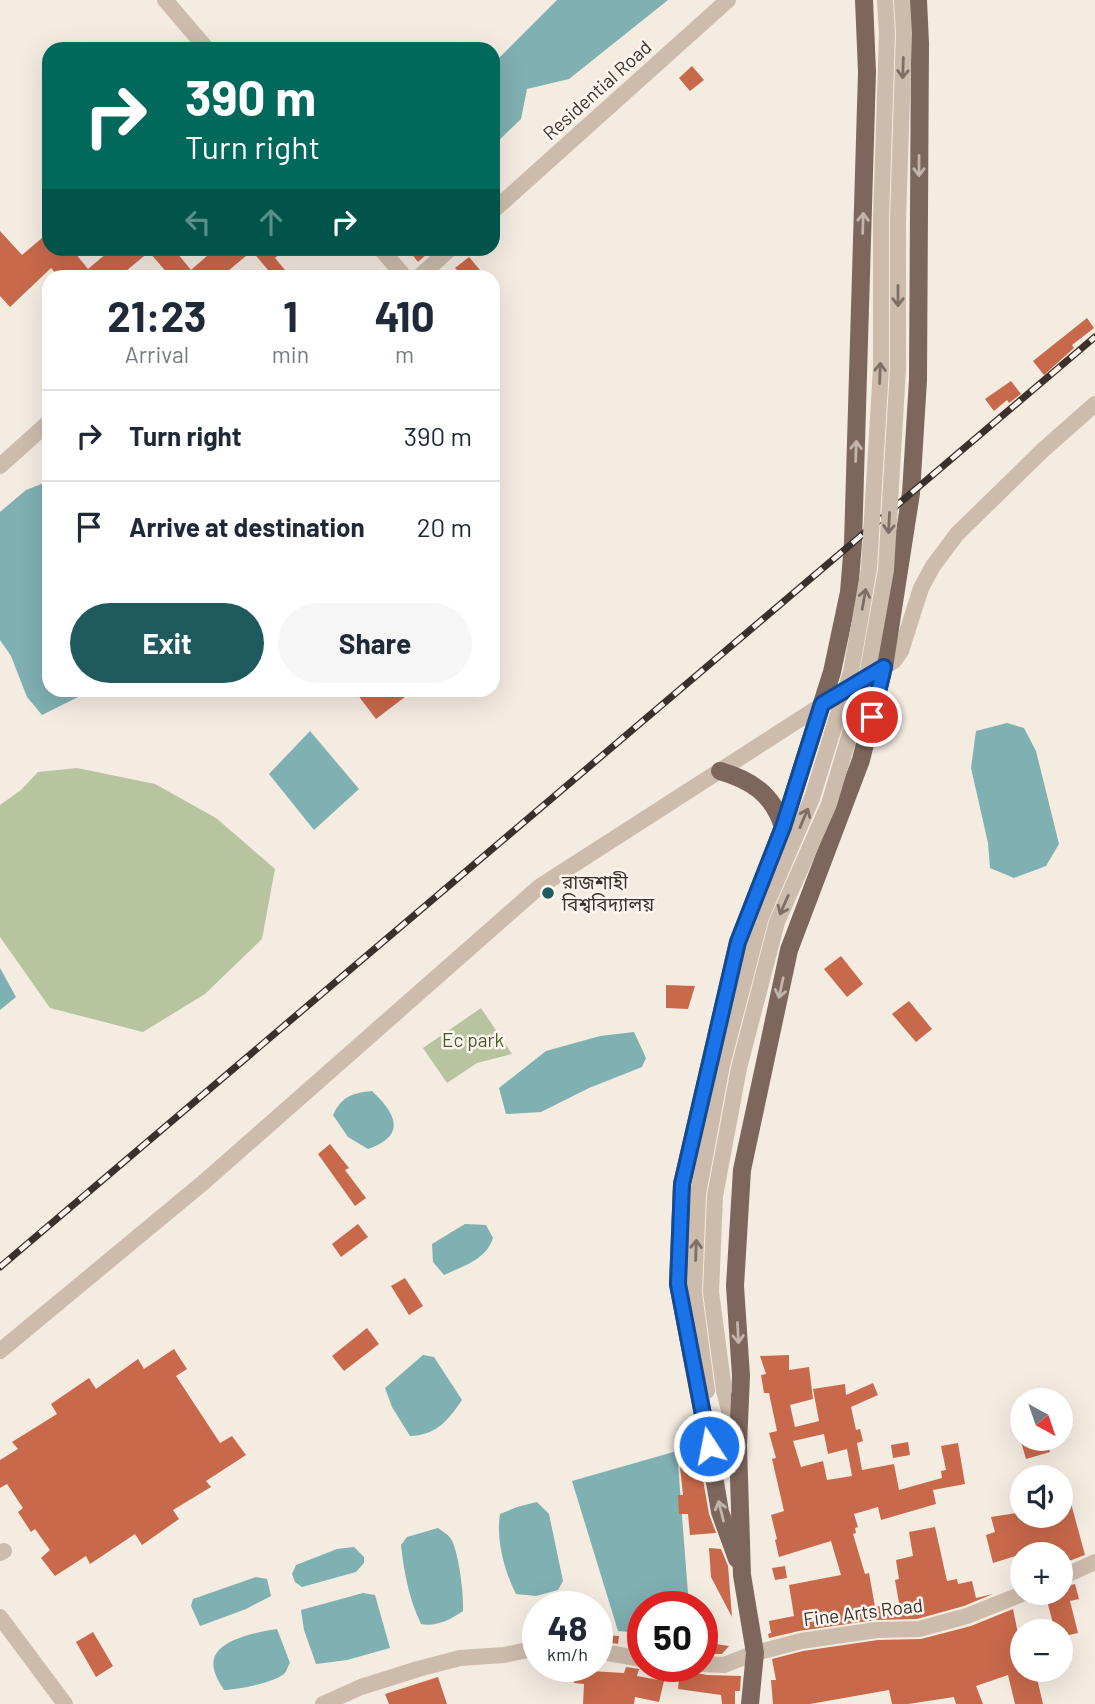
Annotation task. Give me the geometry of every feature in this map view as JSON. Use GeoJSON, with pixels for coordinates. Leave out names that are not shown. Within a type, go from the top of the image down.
{"type":"FeatureCollection","features":[{"type":"Feature","properties":{"kind":"main road"},"geometry":{"type":"LineString","coordinates":[[742,1575],[720,1512],[678,1284],[682,1184],[738,942],[783,827],[832,672],[849,592],[853,542],[867,72],[864,0]]}},
{"type":"Feature","properties":{"kind":"main road"},"geometry":{"type":"LineString","coordinates":[[750,1704],[755,1653],[742,1575],[738,1445],[741,1376],[735,1286],[742,1170],[789,950],[862,760],[884,667],[911,494],[918,380],[918,0]]}},
{"type":"Feature","properties":{"kind":"main road"},"geometry":{"type":"LineString","coordinates":[[719,771],[745,779],[766,797],[779,812],[783,827]]}},
{"type":"Feature","properties":{"kind":"street"},"geometry":{"type":"LineString","coordinates":[[165,0],[201,42]]}},
{"type":"Feature","properties":{"kind":"street","name":"Residential Road"},"geometry":{"type":"LineString","coordinates":[[500,205],[728,0]]}},
{"type":"Feature","properties":{"kind":"street"},"geometry":{"type":"LineString","coordinates":[[709,1446],[707,1391],[694,1293],[698,1194],[722,1065],[761,917],[812,798],[851,672],[869,568],[881,369],[881,219],[887,33],[885,0]]}},
{"type":"Feature","properties":{"kind":"street"},"geometry":{"type":"LineString","coordinates":[[738,1445],[724,1390],[711,1292],[715,1196],[739,1068],[777,922],[828,804],[867,676],[886,570],[898,369],[898,220],[904,33],[902,0]]}},
{"type":"Feature","properties":{"kind":"street"},"geometry":{"type":"LineString","coordinates":[[387,256],[399,270]]}},
{"type":"Feature","properties":{"kind":"street"},"geometry":{"type":"LineString","coordinates":[[427,270],[442,256]]}},
{"type":"Feature","properties":{"kind":"street"},"geometry":{"type":"LineString","coordinates":[[0,1351],[204,1182],[539,887],[822,704],[894,661],[901,652],[921,589],[933,566],[957,534],[1042,450],[1095,404]]}},
{"type":"Feature","properties":{"kind":"street"},"geometry":{"type":"LineString","coordinates":[[0,466],[42,428]]}},
{"type":"Feature","properties":{"kind":"street"},"geometry":{"type":"LineString","coordinates":[[1073,1572],[1095,1562]]}},
{"type":"Feature","properties":{"kind":"street","name":"Fine Arts Road"},"geometry":{"type":"LineString","coordinates":[[718,1665],[801,1641],[877,1630],[919,1629],[967,1616],[1010,1599]]}},
{"type":"Feature","properties":{"kind":"street"},"geometry":{"type":"LineString","coordinates":[[0,1617],[65,1704]]}},
{"type":"Feature","properties":{"kind":"street"},"geometry":{"type":"LineString","coordinates":[[323,1704],[361,1687],[428,1666],[460,1658],[522,1651]]}},
{"type":"Feature","properties":{"kind":"green space"},"geometry":{"type":"Polygon","coordinates":[[[77,768],[155,784],[216,818],[275,869],[262,939],[205,994],[143,1032],[50,1008],[0,937],[0,805],[21,790],[38,772],[77,768]]]}},
{"type":"Feature","properties":{"kind":"green space","name":"Ec park"},"geometry":{"type":"Polygon","coordinates":[[[481,1008],[512,1054],[477,1063],[447,1083],[423,1048],[481,1008]]]}},
{"type":"Feature","properties":{"kind":"water"},"geometry":{"type":"Polygon","coordinates":[[[557,0],[668,0],[569,79],[527,89],[521,119],[500,139],[500,57],[557,0]]]}},
{"type":"Feature","properties":{"kind":"water"},"geometry":{"type":"Polygon","coordinates":[[[42,484],[42,697],[78,697],[42,715],[27,697],[11,656],[0,640],[0,512],[26,490],[42,484]]]}},
{"type":"Feature","properties":{"kind":"water"},"geometry":{"type":"Polygon","coordinates":[[[1007,723],[1024,728],[1036,751],[1059,844],[1046,866],[1014,878],[990,868],[988,843],[971,768],[976,731],[1007,723]]]}},
{"type":"Feature","properties":{"kind":"water"},"geometry":{"type":"Polygon","coordinates":[[[310,731],[359,789],[314,830],[269,774],[310,731]]]}},
{"type":"Feature","properties":{"kind":"water"},"geometry":{"type":"Polygon","coordinates":[[[0,968],[16,997],[0,1010],[0,968]]]}},
{"type":"Feature","properties":{"kind":"water"},"geometry":{"type":"Polygon","coordinates":[[[634,1032],[646,1058],[642,1067],[589,1088],[541,1112],[506,1114],[499,1088],[546,1051],[600,1036],[634,1032]]]}},
{"type":"Feature","properties":{"kind":"water"},"geometry":{"type":"Polygon","coordinates":[[[372,1091],[387,1108],[394,1123],[393,1131],[388,1137],[368,1149],[348,1137],[333,1115],[348,1097],[372,1091]]]}},
{"type":"Feature","properties":{"kind":"water"},"geometry":{"type":"Polygon","coordinates":[[[465,1224],[486,1225],[493,1238],[490,1246],[479,1257],[444,1275],[433,1262],[432,1244],[465,1224]]]}},
{"type":"Feature","properties":{"kind":"water"},"geometry":{"type":"Polygon","coordinates":[[[423,1355],[434,1357],[462,1400],[441,1425],[428,1433],[410,1436],[392,1407],[385,1388],[423,1355]]]}},
{"type":"Feature","properties":{"kind":"water"},"geometry":{"type":"Polygon","coordinates":[[[677,1451],[688,1591],[627,1591],[627,1632],[618,1631],[613,1615],[613,1591],[606,1591],[572,1481],[677,1451]]]}},
{"type":"Feature","properties":{"kind":"water"},"geometry":{"type":"Polygon","coordinates":[[[537,1502],[549,1514],[563,1581],[558,1590],[522,1591],[522,1595],[516,1594],[502,1555],[499,1534],[500,1514],[537,1502]]]}},
{"type":"Feature","properties":{"kind":"water"},"geometry":{"type":"Polygon","coordinates":[[[438,1528],[454,1545],[462,1585],[463,1611],[443,1622],[421,1624],[413,1605],[401,1545],[407,1537],[438,1528]]]}},
{"type":"Feature","properties":{"kind":"water"},"geometry":{"type":"Polygon","coordinates":[[[354,1547],[364,1557],[364,1563],[356,1572],[302,1587],[295,1582],[292,1574],[296,1565],[337,1549],[354,1547]]]}},
{"type":"Feature","properties":{"kind":"water"},"geometry":{"type":"Polygon","coordinates":[[[256,1577],[267,1579],[271,1596],[246,1609],[200,1626],[191,1606],[193,1599],[256,1577]]]}},
{"type":"Feature","properties":{"kind":"water"},"geometry":{"type":"Polygon","coordinates":[[[363,1593],[375,1595],[390,1648],[347,1660],[316,1664],[304,1630],[301,1610],[363,1593]]]}},
{"type":"Feature","properties":{"kind":"water"},"geometry":{"type":"Polygon","coordinates":[[[277,1629],[290,1663],[285,1673],[265,1683],[224,1690],[214,1667],[217,1652],[223,1646],[241,1638],[277,1629]]]}},
{"type":"Feature","properties":{"kind":"building"},"geometry":{"type":"Polygon","coordinates":[[[692,66],[704,80],[690,91],[679,78],[692,66]]]}},
{"type":"Feature","properties":{"kind":"building"},"geometry":{"type":"Polygon","coordinates":[[[0,231],[22,255],[42,238],[42,256],[77,256],[88,269],[103,256],[144,256],[127,270],[42,270],[42,277],[10,307],[0,296],[0,231]]]}},
{"type":"Feature","properties":{"kind":"building"},"geometry":{"type":"Polygon","coordinates":[[[152,256],[180,256],[191,270],[165,270],[152,256]]]}},
{"type":"Feature","properties":{"kind":"building"},"geometry":{"type":"Polygon","coordinates":[[[207,256],[246,256],[229,270],[191,270],[207,256]]]}},
{"type":"Feature","properties":{"kind":"building"},"geometry":{"type":"Polygon","coordinates":[[[256,256],[277,256],[275,258],[285,270],[268,270],[256,256]]]}},
{"type":"Feature","properties":{"kind":"building"},"geometry":{"type":"Polygon","coordinates":[[[413,256],[425,256],[418,262],[413,256]]]}},
{"type":"Feature","properties":{"kind":"building"},"geometry":{"type":"Polygon","coordinates":[[[469,257],[480,270],[457,270],[455,268],[469,257]]]}},
{"type":"Feature","properties":{"kind":"building"},"geometry":{"type":"Polygon","coordinates":[[[1087,318],[1094,328],[1072,345],[1074,348],[1044,375],[1033,361],[1087,318]]]}},
{"type":"Feature","properties":{"kind":"building"},"geometry":{"type":"Polygon","coordinates":[[[1011,381],[1021,394],[1009,403],[1007,400],[994,411],[985,399],[1011,381]]]}},
{"type":"Feature","properties":{"kind":"building"},"geometry":{"type":"Polygon","coordinates":[[[359,697],[405,697],[376,719],[359,697]]]}},
{"type":"Feature","properties":{"kind":"building"},"geometry":{"type":"Polygon","coordinates":[[[841,956],[863,984],[847,997],[824,969],[841,956]]]}},
{"type":"Feature","properties":{"kind":"building"},"geometry":{"type":"Polygon","coordinates":[[[666,985],[695,986],[688,1009],[666,1008],[666,985]]]}},
{"type":"Feature","properties":{"kind":"building"},"geometry":{"type":"Polygon","coordinates":[[[909,1001],[932,1029],[916,1042],[892,1014],[909,1001]]]}},
{"type":"Feature","properties":{"kind":"building"},"geometry":{"type":"Polygon","coordinates":[[[330,1144],[349,1168],[345,1170],[366,1198],[355,1206],[318,1154],[330,1144]]]}},
{"type":"Feature","properties":{"kind":"building"},"geometry":{"type":"Polygon","coordinates":[[[358,1224],[368,1237],[341,1257],[332,1244],[358,1224]]]}},
{"type":"Feature","properties":{"kind":"building"},"geometry":{"type":"Polygon","coordinates":[[[405,1278],[423,1306],[409,1315],[391,1286],[405,1278]]]}},
{"type":"Feature","properties":{"kind":"building"},"geometry":{"type":"Polygon","coordinates":[[[367,1328],[379,1344],[344,1371],[332,1356],[367,1328]]]}},
{"type":"Feature","properties":{"kind":"building"},"geometry":{"type":"Polygon","coordinates":[[[174,1349],[187,1369],[176,1376],[220,1443],[232,1436],[246,1455],[206,1481],[211,1487],[173,1510],[179,1519],[142,1545],[135,1534],[90,1564],[86,1556],[55,1576],[41,1558],[50,1550],[35,1529],[31,1532],[18,1512],[23,1508],[7,1484],[0,1488],[0,1460],[18,1449],[12,1442],[57,1414],[51,1404],[89,1378],[96,1389],[138,1359],[144,1369],[174,1349]]]}},
{"type":"Feature","properties":{"kind":"building"},"geometry":{"type":"Polygon","coordinates":[[[789,1355],[789,1370],[809,1367],[813,1399],[790,1405],[795,1427],[819,1421],[813,1389],[845,1384],[846,1395],[873,1383],[878,1395],[851,1407],[856,1430],[860,1429],[863,1441],[857,1443],[862,1470],[894,1464],[899,1490],[942,1478],[941,1471],[946,1470],[941,1446],[958,1443],[965,1484],[933,1490],[936,1504],[881,1520],[878,1507],[854,1514],[858,1527],[853,1534],[865,1574],[869,1573],[875,1607],[899,1603],[895,1580],[899,1579],[896,1560],[913,1556],[909,1532],[935,1527],[947,1581],[957,1579],[958,1584],[972,1581],[976,1598],[993,1594],[964,1606],[917,1619],[875,1620],[769,1638],[769,1621],[794,1616],[789,1585],[841,1575],[831,1541],[779,1557],[771,1515],[784,1511],[772,1459],[776,1458],[769,1433],[777,1431],[769,1393],[764,1393],[761,1375],[766,1374],[760,1356],[789,1355]],[[824,1434],[793,1441],[801,1467],[823,1461],[827,1480],[852,1476],[847,1449],[828,1454],[824,1434]]]}},
{"type":"Feature","properties":{"kind":"building"},"geometry":{"type":"Polygon","coordinates":[[[908,1442],[910,1455],[893,1458],[891,1445],[908,1442]]]}},
{"type":"Feature","properties":{"kind":"building"},"geometry":{"type":"Polygon","coordinates":[[[1024,1451],[1050,1451],[1050,1452],[1026,1459],[1024,1451]]]}},
{"type":"Feature","properties":{"kind":"building"},"geometry":{"type":"Polygon","coordinates":[[[679,1457],[699,1457],[709,1514],[716,1533],[690,1535],[688,1514],[679,1514],[678,1495],[683,1495],[679,1457]]]}},
{"type":"Feature","properties":{"kind":"building"},"geometry":{"type":"Polygon","coordinates":[[[1073,1511],[1085,1555],[1073,1560],[1073,1542],[1010,1542],[1010,1558],[993,1563],[986,1535],[995,1532],[991,1517],[1010,1514],[1010,1528],[1073,1528],[1073,1511]]]}},
{"type":"Feature","properties":{"kind":"building"},"geometry":{"type":"Polygon","coordinates":[[[709,1548],[721,1549],[728,1566],[732,1617],[711,1577],[709,1548]]]}},
{"type":"Feature","properties":{"kind":"building"},"geometry":{"type":"Polygon","coordinates":[[[785,1566],[787,1578],[775,1580],[772,1568],[785,1566]]]}},
{"type":"Feature","properties":{"kind":"building"},"geometry":{"type":"Polygon","coordinates":[[[1073,1585],[1079,1599],[1073,1600],[1073,1585]]]}},
{"type":"Feature","properties":{"kind":"building"},"geometry":{"type":"Polygon","coordinates":[[[1048,1605],[1071,1605],[1078,1633],[1073,1634],[1073,1619],[1052,1619],[1048,1605]]]}},
{"type":"Feature","properties":{"kind":"building"},"geometry":{"type":"Polygon","coordinates":[[[1013,1609],[1015,1619],[1010,1619],[1010,1682],[1038,1682],[1043,1704],[1015,1704],[1008,1675],[976,1686],[983,1704],[956,1704],[954,1697],[892,1704],[889,1690],[810,1704],[773,1704],[771,1680],[776,1680],[772,1659],[803,1651],[878,1640],[921,1639],[971,1626],[1013,1609]]]}},
{"type":"Feature","properties":{"kind":"building"},"geometry":{"type":"Polygon","coordinates":[[[93,1632],[113,1666],[96,1677],[76,1642],[93,1632]]]}},
{"type":"Feature","properties":{"kind":"building"},"geometry":{"type":"Polygon","coordinates":[[[613,1636],[619,1636],[618,1644],[613,1643],[613,1636]]]}},
{"type":"Feature","properties":{"kind":"building"},"geometry":{"type":"Polygon","coordinates":[[[718,1644],[729,1646],[722,1654],[718,1654],[718,1644]]]}},
{"type":"Feature","properties":{"kind":"building"},"geometry":{"type":"Polygon","coordinates":[[[626,1667],[627,1682],[664,1682],[659,1702],[635,1697],[634,1704],[583,1704],[584,1684],[574,1683],[613,1682],[613,1672],[624,1673],[626,1667]]]}},
{"type":"Feature","properties":{"kind":"building"},"geometry":{"type":"Polygon","coordinates":[[[718,1675],[741,1676],[740,1691],[735,1691],[735,1704],[722,1704],[721,1695],[678,1689],[679,1682],[718,1682],[718,1675]]]}},
{"type":"Feature","properties":{"kind":"building"},"geometry":{"type":"Polygon","coordinates":[[[438,1677],[447,1704],[389,1704],[385,1694],[438,1677]]]}},
{"type":"Feature","properties":{"kind":"railway"},"geometry":{"type":"LineString","coordinates":[[0,1267],[1095,337]]}},
{"type":"Feature","properties":{"kind":"place","name":"রাজশাহী বিশ্ববিদ্যালয়"},"geometry":{"type":"Point","coordinates":[548,893]}},
{"type":"Feature","properties":{"kind":"route"},"geometry":{"type":"LineString","coordinates":[[709,1446],[678,1284],[682,1184],[738,942],[783,827],[822,704],[884,667],[872,717]]}}]}
